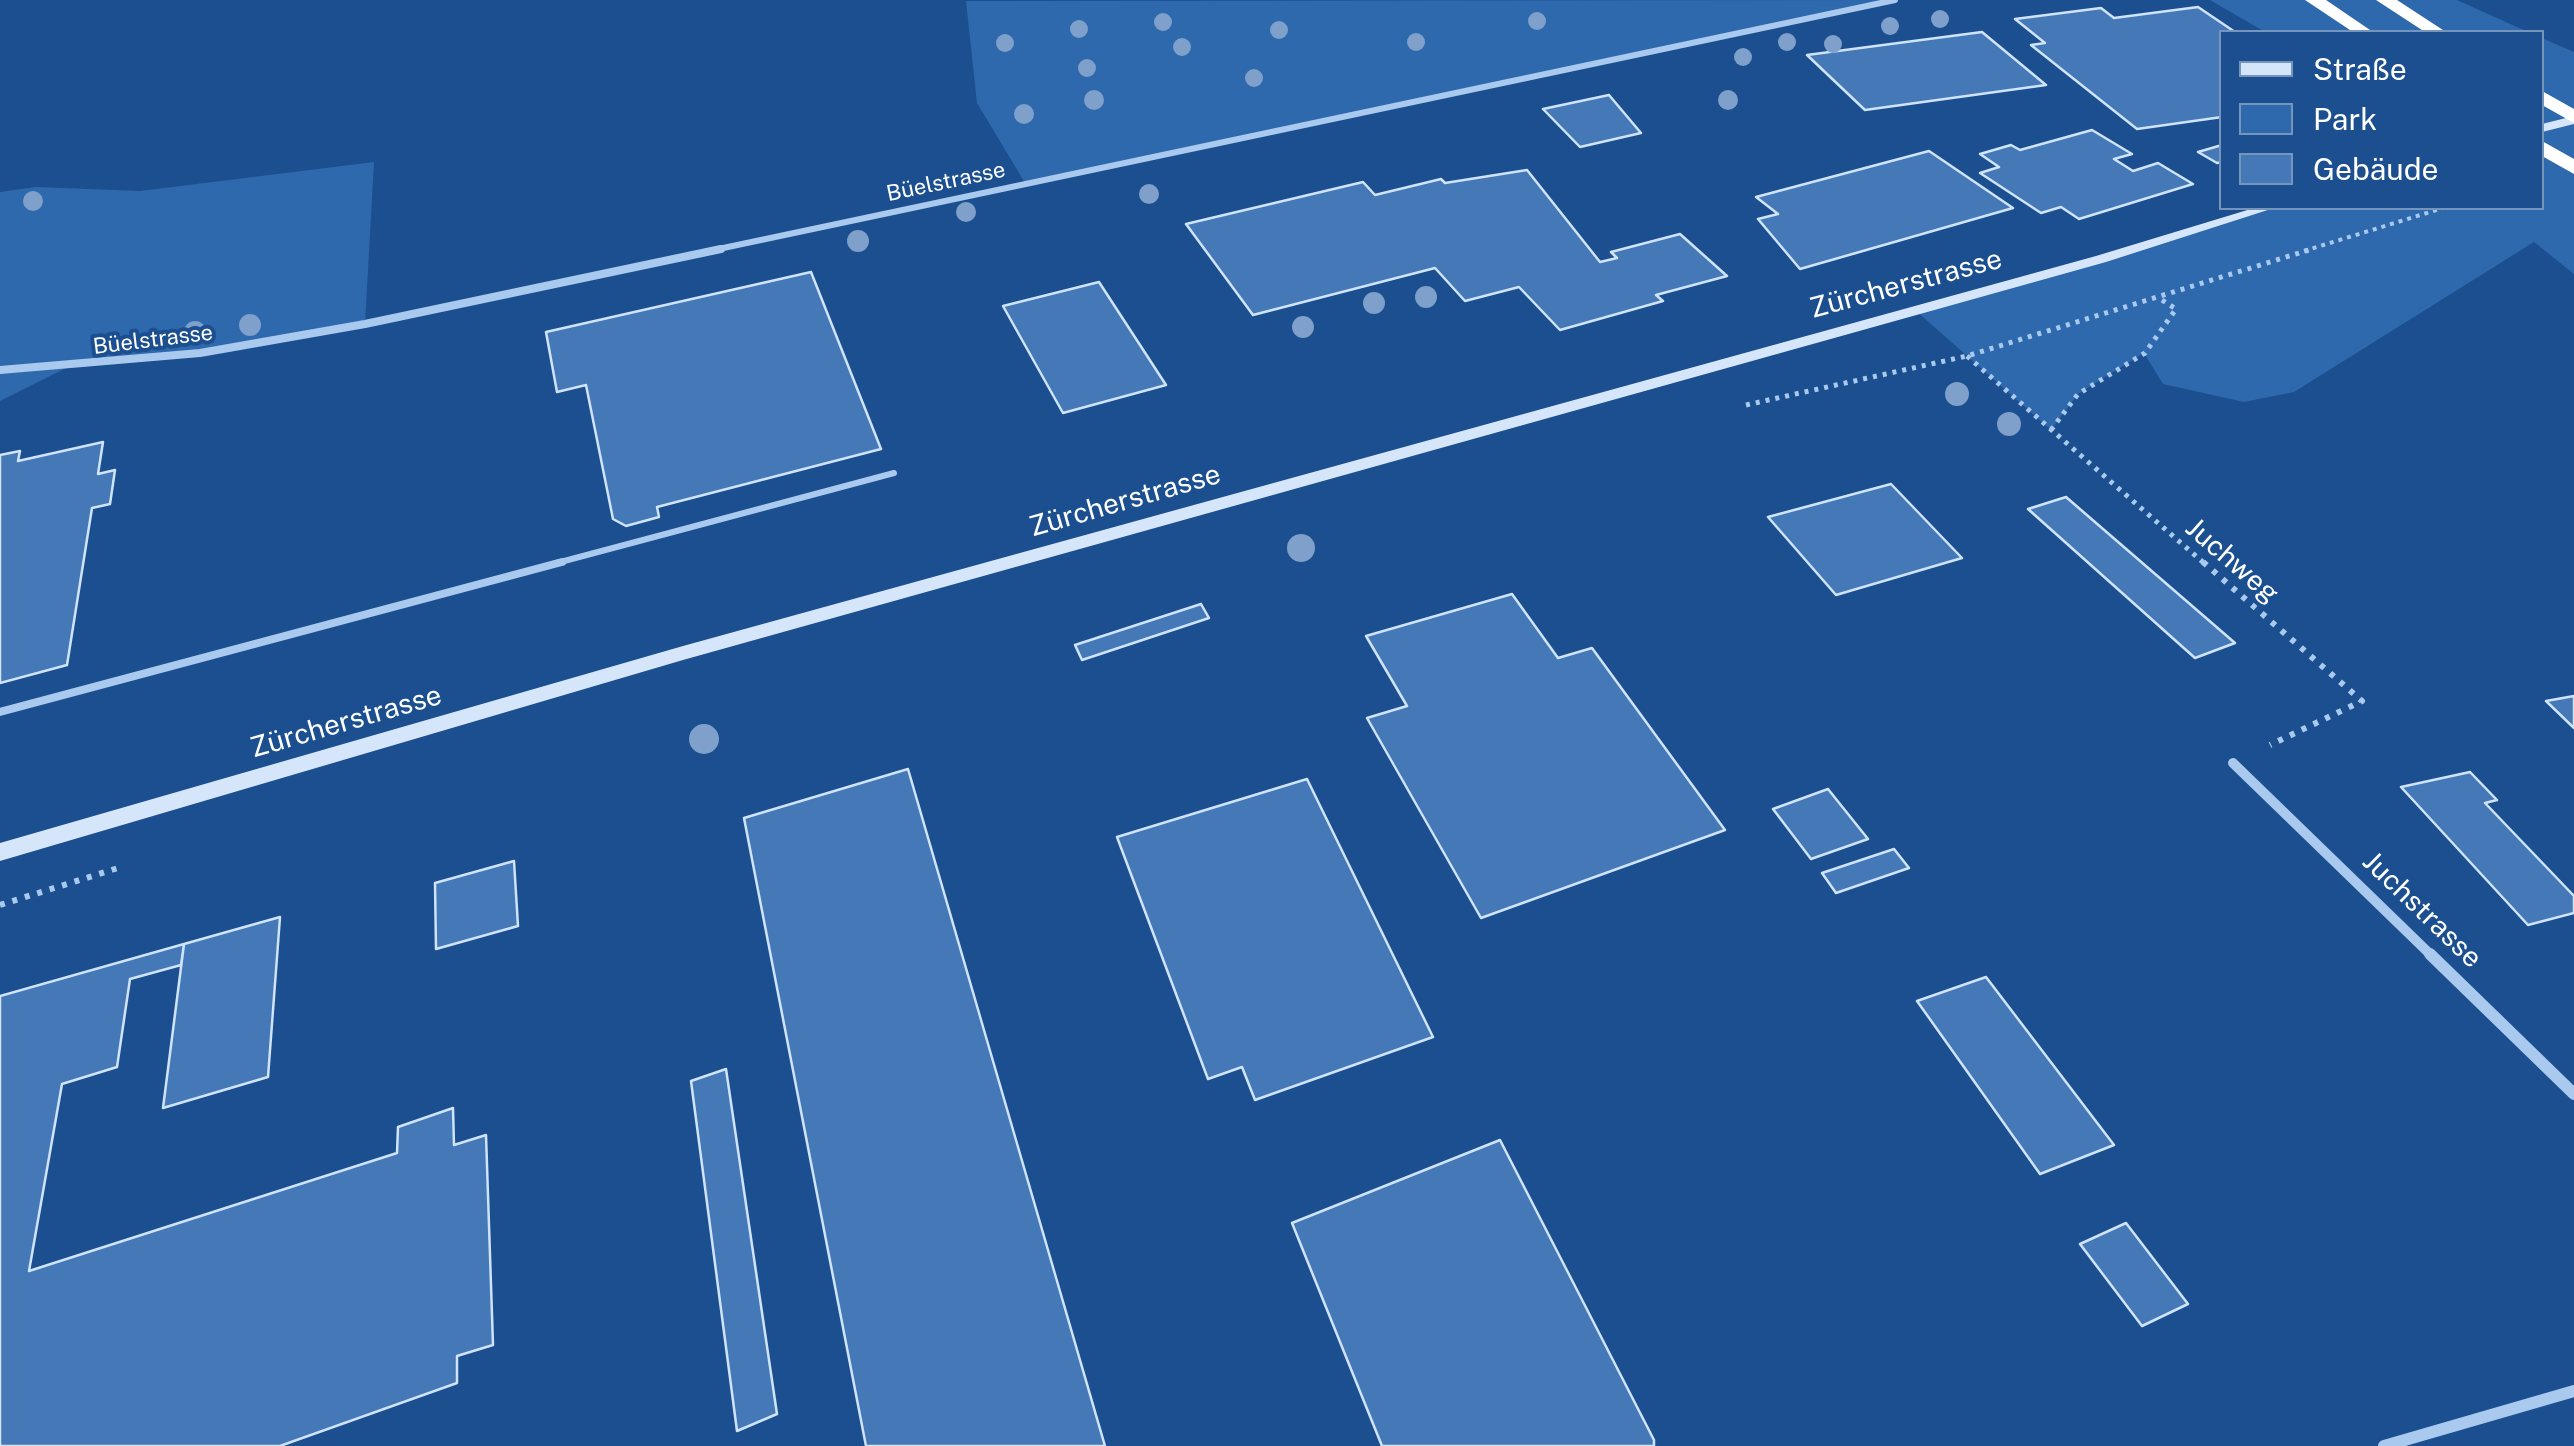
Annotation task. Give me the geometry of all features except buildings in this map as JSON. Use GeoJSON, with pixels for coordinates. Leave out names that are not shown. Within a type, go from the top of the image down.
{"type":"FeatureCollection","features":[{"type":"Feature","properties":{"kind":"highway"},"geometry":{"type":"LineString","coordinates":[[2314,0],[2361,30]]}},
{"type":"Feature","properties":{"kind":"highway"},"geometry":{"type":"LineString","coordinates":[[2384,0],[2434,30]]}},
{"type":"Feature","properties":{"kind":"highway"},"geometry":{"type":"LineString","coordinates":[[2544,98],[2574,118]]}},
{"type":"Feature","properties":{"kind":"highway"},"geometry":{"type":"LineString","coordinates":[[2544,149],[2574,168]]}},
{"type":"Feature","properties":{"kind":"main road"},"geometry":{"type":"LineString","coordinates":[[2544,127],[2574,118]]}},
{"type":"Feature","properties":{"kind":"main road","name":"Zürcherstrasse"},"geometry":{"type":"LineString","coordinates":[[0,852],[683,653],[2101,259],[2260,210]]}},
{"type":"Feature","properties":{"kind":"street","name":"Büelstrasse"},"geometry":{"type":"LineString","coordinates":[[0,370],[200,353],[366,324],[1895,0]]}},
{"type":"Feature","properties":{"kind":"street","name":"Juchstrasse"},"geometry":{"type":"LineString","coordinates":[[2233,764],[2574,1094]]}},
{"type":"Feature","properties":{"kind":"street"},"geometry":{"type":"LineString","coordinates":[[2384,1446],[2574,1392]]}},
{"type":"Feature","properties":{"kind":"lane"},"geometry":{"type":"LineString","coordinates":[[0,712],[894,474]]}},
{"type":"Feature","properties":{"kind":"path"},"geometry":{"type":"LineString","coordinates":[[2051,430],[2078,394],[2144,353],[2176,309],[2156,296]]}},
{"type":"Feature","properties":{"kind":"path","name":"Juchweg"},"geometry":{"type":"LineString","coordinates":[[1967,356],[2362,701],[2233,764]]}},
{"type":"Feature","properties":{"kind":"green space"},"geometry":{"type":"Polygon","coordinates":[[[1895,0],[1025,183],[977,103],[966,1],[1895,0]]]}},
{"type":"Feature","properties":{"kind":"green space"},"geometry":{"type":"Polygon","coordinates":[[[2210,0],[2457,0],[2524,30],[2262,30],[2210,0]]]}},
{"type":"Feature","properties":{"kind":"green space"},"geometry":{"type":"Polygon","coordinates":[[[2544,39],[2574,52],[2574,274],[2534,242],[2294,392],[2244,402],[2163,384],[2144,353],[2078,394],[2051,430],[1915,310],[2260,210],[2544,210],[2544,39]]]}},
{"type":"Feature","properties":{"kind":"green space"},"geometry":{"type":"Polygon","coordinates":[[[374,162],[365,324],[200,353],[68,367],[0,401],[0,192],[36,187],[140,191],[374,162]]]}}]}
